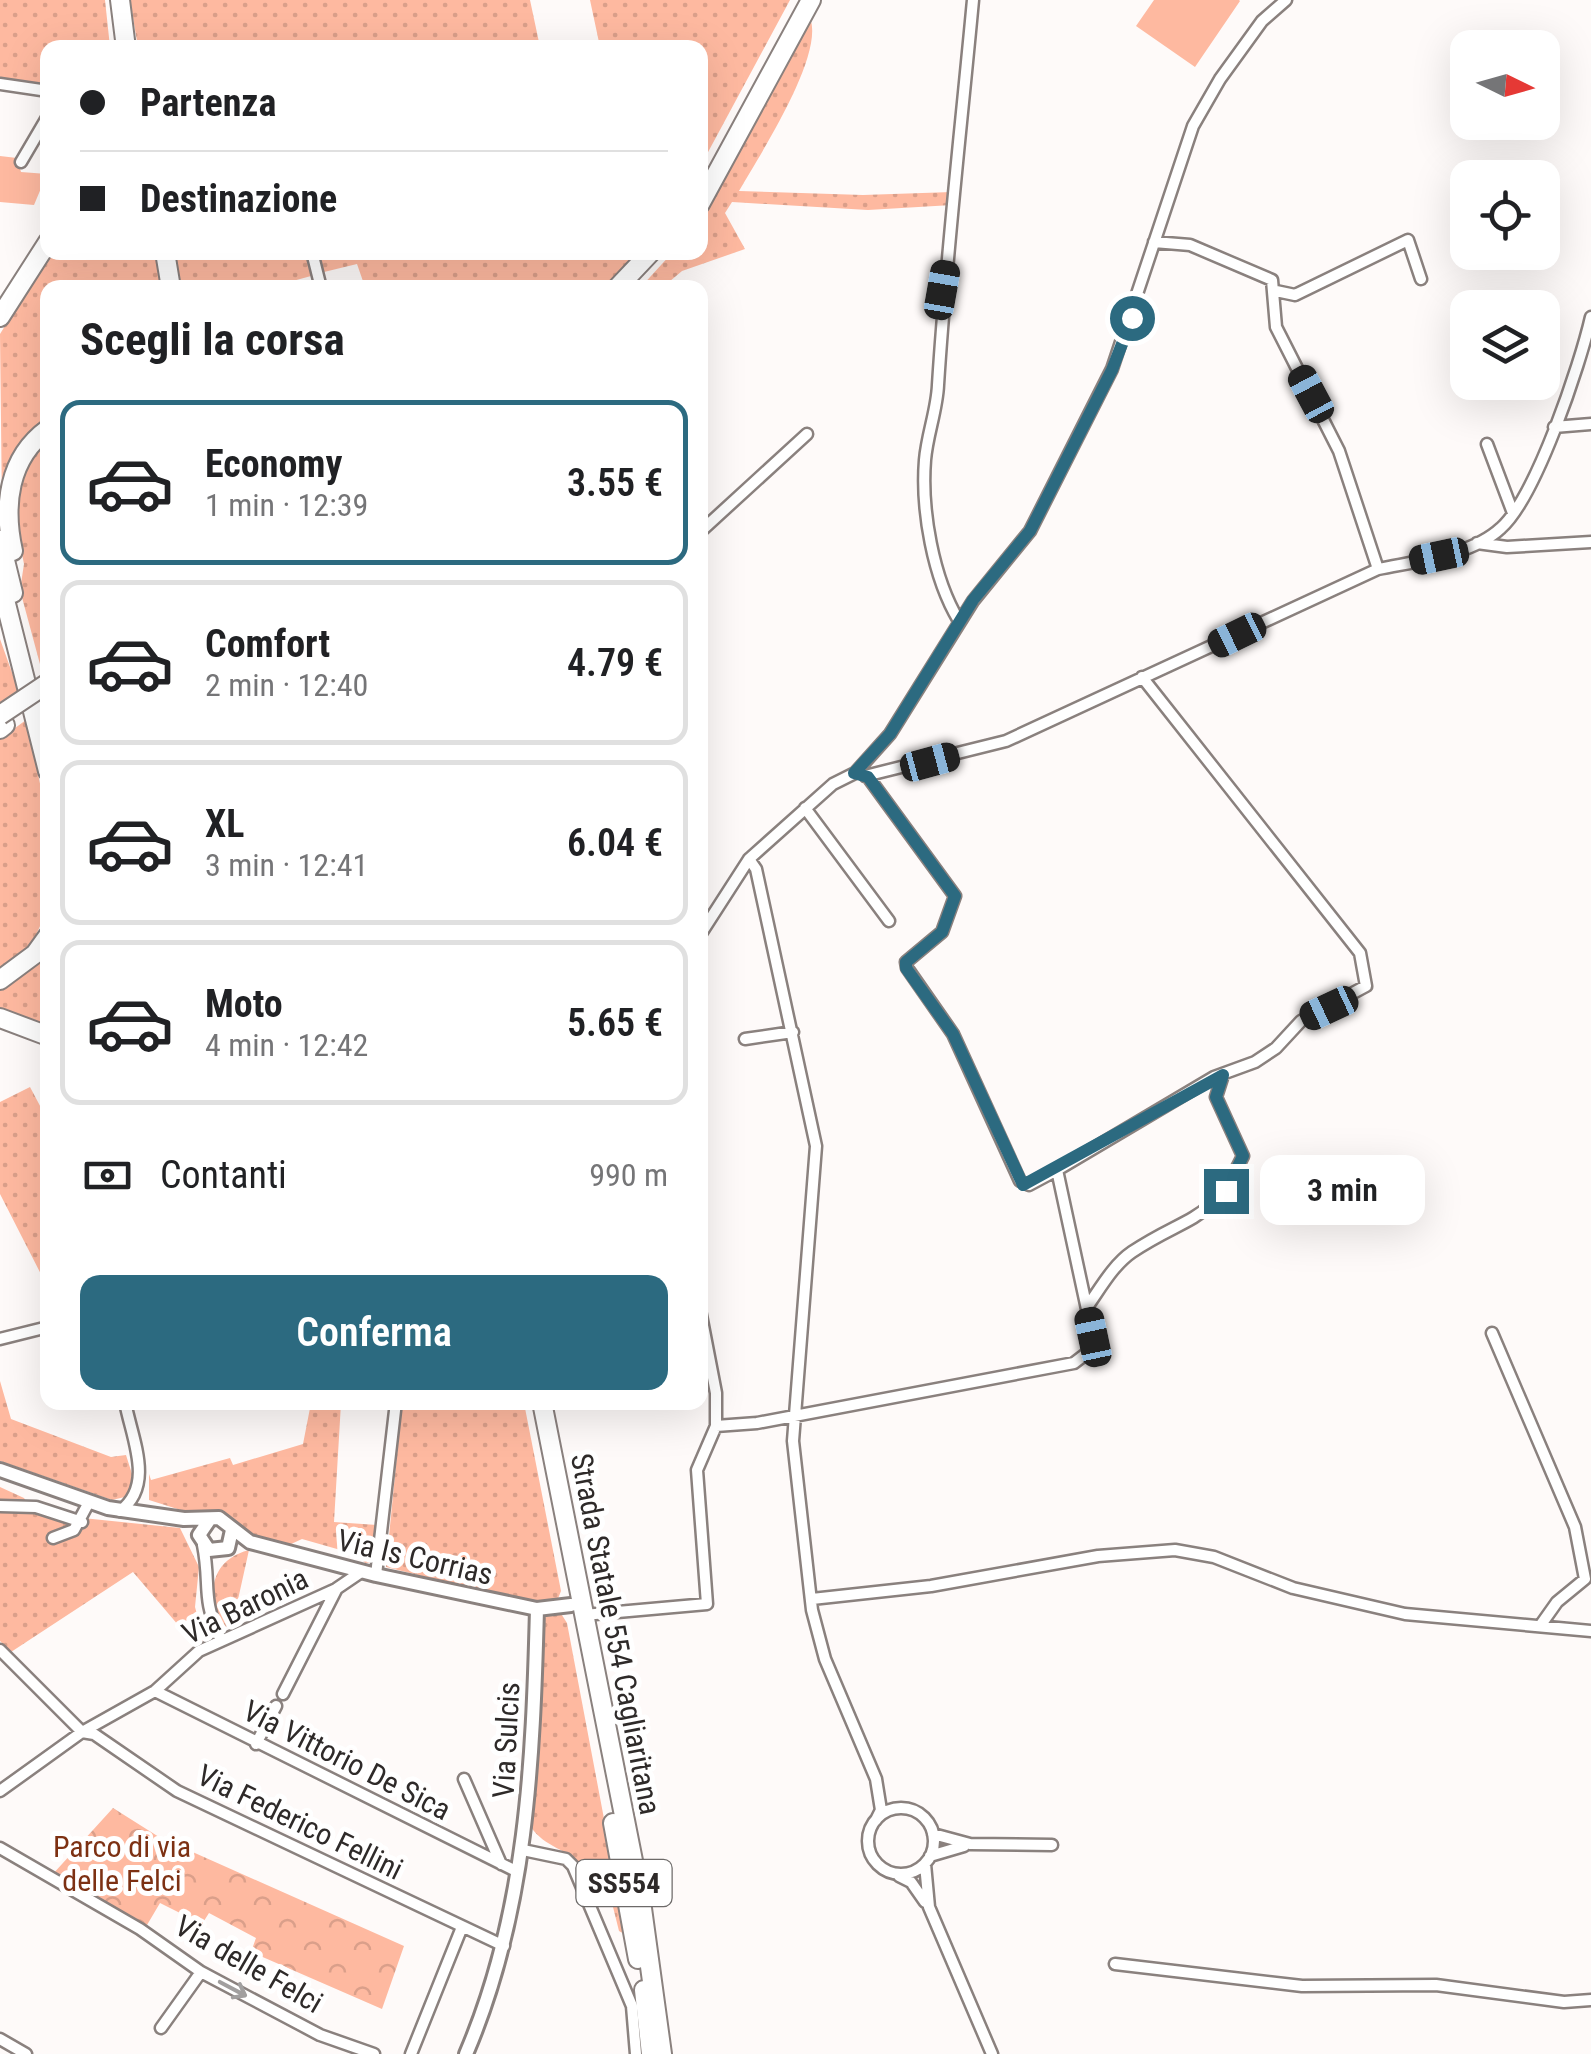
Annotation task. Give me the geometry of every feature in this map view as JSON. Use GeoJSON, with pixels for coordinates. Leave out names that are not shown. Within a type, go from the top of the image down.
{"type":"FeatureCollection","features":[{"type":"Feature","properties":{"kind":"highway"},"geometry":{"type":"LineString","coordinates":[[110,0],[123,40]]}},
{"type":"Feature","properties":{"kind":"highway"},"geometry":{"type":"LineString","coordinates":[[120,0],[124,40]]}},
{"type":"Feature","properties":{"kind":"highway"},"geometry":{"type":"LineString","coordinates":[[708,169],[800,0]]}},
{"type":"Feature","properties":{"kind":"highway"},"geometry":{"type":"LineString","coordinates":[[708,189],[810,0]]}},
{"type":"Feature","properties":{"kind":"highway"},"geometry":{"type":"LineString","coordinates":[[0,296],[40,234]]}},
{"type":"Feature","properties":{"kind":"highway"},"geometry":{"type":"LineString","coordinates":[[0,317],[40,254]]}},
{"type":"Feature","properties":{"kind":"highway"},"geometry":{"type":"LineString","coordinates":[[625,280],[643,260]]}},
{"type":"Feature","properties":{"kind":"highway"},"geometry":{"type":"LineString","coordinates":[[639,280],[657,260]]}},
{"type":"Feature","properties":{"kind":"highway"},"geometry":{"type":"LineString","coordinates":[[40,438],[22,458],[8,496],[7,525],[15,562],[5,583],[40,702]]}},
{"type":"Feature","properties":{"kind":"highway"},"geometry":{"type":"LineString","coordinates":[[0,540],[5,583],[40,739]]}},
{"type":"Feature","properties":{"kind":"highway"},"geometry":{"type":"LineString","coordinates":[[0,622],[22,666]]}},
{"type":"Feature","properties":{"kind":"highway"},"geometry":{"type":"LineString","coordinates":[[2,723],[40,691]]}},
{"type":"Feature","properties":{"kind":"highway"},"geometry":{"type":"LineString","coordinates":[[2,723],[40,701]]}},
{"type":"Feature","properties":{"kind":"highway"},"geometry":{"type":"LineString","coordinates":[[0,980],[40,947]]}},
{"type":"Feature","properties":{"kind":"highway"},"geometry":{"type":"LineString","coordinates":[[0,1018],[40,1033]]}},
{"type":"Feature","properties":{"kind":"highway","name":"Strada Statale 554 Cagliaritana"},"geometry":{"type":"LineString","coordinates":[[534,1410],[641,1901],[662,2054]]}},
{"type":"Feature","properties":{"kind":"highway","name":"Strada Statale 554 Cagliaritana"},"geometry":{"type":"LineString","coordinates":[[543,1410],[630,1911],[650,2054]]}},
{"type":"Feature","properties":{"kind":"street"},"geometry":{"type":"LineString","coordinates":[[959,622],[936,562],[924,478],[938,390],[942,290],[953,219],[973,0]]}},
{"type":"Feature","properties":{"kind":"street"},"geometry":{"type":"LineString","coordinates":[[708,922],[749,858],[805,808],[854,773],[890,734],[959,622],[1030,531],[1112,370],[1141,295],[1154,242],[1194,126],[1262,21],[1286,0]]}},
{"type":"Feature","properties":{"kind":"street"},"geometry":{"type":"LineString","coordinates":[[0,84],[40,90]]}},
{"type":"Feature","properties":{"kind":"street"},"geometry":{"type":"LineString","coordinates":[[21,162],[40,130]]}},
{"type":"Feature","properties":{"kind":"street"},"geometry":{"type":"LineString","coordinates":[[1276,292],[1295,295],[1408,240],[1421,279]]}},
{"type":"Feature","properties":{"kind":"street"},"geometry":{"type":"LineString","coordinates":[[1154,242],[1190,245],[1272,280],[1276,328],[1338,451],[1378,569]]}},
{"type":"Feature","properties":{"kind":"street"},"geometry":{"type":"LineString","coordinates":[[854,773],[868,777],[1006,741],[1378,569],[1476,543],[1501,528],[1513,514],[1575,381],[1591,317]]}},
{"type":"Feature","properties":{"kind":"street"},"geometry":{"type":"LineString","coordinates":[[1554,427],[1591,424]]}},
{"type":"Feature","properties":{"kind":"street"},"geometry":{"type":"LineString","coordinates":[[708,525],[807,434]]}},
{"type":"Feature","properties":{"kind":"street"},"geometry":{"type":"LineString","coordinates":[[1487,444],[1513,514]]}},
{"type":"Feature","properties":{"kind":"street"},"geometry":{"type":"LineString","coordinates":[[1476,543],[1486,548],[1591,542]]}},
{"type":"Feature","properties":{"kind":"street"},"geometry":{"type":"LineString","coordinates":[[868,777],[955,896],[942,932],[906,962],[906,968],[953,1034],[1020,1182],[1028,1184],[1276,1048],[1301,1021],[1356,995],[1366,986],[1366,969],[1360,953],[1142,678]]}},
{"type":"Feature","properties":{"kind":"street"},"geometry":{"type":"LineString","coordinates":[[805,808],[889,921]]}},
{"type":"Feature","properties":{"kind":"street"},"geometry":{"type":"LineString","coordinates":[[749,858],[756,868],[816,1146],[793,1414],[818,1636],[881,1798],[869,1832],[869,1851],[880,1867],[910,1882],[929,1906],[992,2054]]}},
{"type":"Feature","properties":{"kind":"street"},"geometry":{"type":"LineString","coordinates":[[745,1039],[793,1032]]}},
{"type":"Feature","properties":{"kind":"street"},"geometry":{"type":"LineString","coordinates":[[1087,1307],[1130,1253],[1200,1216],[1226,1191],[1243,1156],[1216,1097],[1223,1075]]}},
{"type":"Feature","properties":{"kind":"street"},"geometry":{"type":"LineString","coordinates":[[716,1426],[1074,1363],[1092,1350],[1087,1307],[1057,1170]]}},
{"type":"Feature","properties":{"kind":"street"},"geometry":{"type":"LineString","coordinates":[[0,1339],[40,1328]]}},
{"type":"Feature","properties":{"kind":"street"},"geometry":{"type":"LineString","coordinates":[[1492,1333],[1575,1527],[1586,1579],[1557,1602],[1540,1626]]}},
{"type":"Feature","properties":{"kind":"street"},"geometry":{"type":"LineString","coordinates":[[577,1610],[707,1604],[696,1470],[716,1426],[716,1393],[708,1352]]}},
{"type":"Feature","properties":{"kind":"street"},"geometry":{"type":"LineString","coordinates":[[120,1511],[135,1497],[142,1471],[130,1410]]}},
{"type":"Feature","properties":{"kind":"street"},"geometry":{"type":"LineString","coordinates":[[376,1576],[395,1410]]}},
{"type":"Feature","properties":{"kind":"street"},"geometry":{"type":"LineString","coordinates":[[0,1470],[120,1511],[210,1519],[201,1540]]}},
{"type":"Feature","properties":{"kind":"street"},"geometry":{"type":"LineString","coordinates":[[139,1485],[147,1506],[156,1514]]}},
{"type":"Feature","properties":{"kind":"street"},"geometry":{"type":"LineString","coordinates":[[53,1538],[82,1522],[89,1502]]}},
{"type":"Feature","properties":{"kind":"street"},"geometry":{"type":"LineString","coordinates":[[0,1506],[36,1507],[82,1522]]}},
{"type":"Feature","properties":{"kind":"street"},"geometry":{"type":"LineString","coordinates":[[184,1519],[201,1540],[208,1572],[205,1601],[220,1638]]}},
{"type":"Feature","properties":{"kind":"street","name":"Via Is Corrias"},"geometry":{"type":"LineString","coordinates":[[210,1519],[222,1519],[250,1542],[376,1576],[536,1610],[577,1610]]}},
{"type":"Feature","properties":{"kind":"street"},"geometry":{"type":"LineString","coordinates":[[208,1572],[232,1530]]}},
{"type":"Feature","properties":{"kind":"street"},"geometry":{"type":"LineString","coordinates":[[201,1540],[224,1549],[250,1542]]}},
{"type":"Feature","properties":{"kind":"street"},"geometry":{"type":"LineString","coordinates":[[812,1599],[931,1586],[1098,1556],[1175,1550],[1214,1557],[1293,1588],[1366,1606],[1591,1631]]}},
{"type":"Feature","properties":{"kind":"street","name":"Via Baronia"},"geometry":{"type":"LineString","coordinates":[[0,1792],[82,1732],[154,1691],[189,1657],[220,1638],[336,1589],[362,1572]]}},
{"type":"Feature","properties":{"kind":"street"},"geometry":{"type":"LineString","coordinates":[[283,1694],[336,1589]]}},
{"type":"Feature","properties":{"kind":"street","name":"Via Sulcis"},"geometry":{"type":"LineString","coordinates":[[466,2054],[504,1946],[523,1850],[534,1727],[536,1610]]}},
{"type":"Feature","properties":{"kind":"street","name":"Via Federico Fellini"},"geometry":{"type":"LineString","coordinates":[[4,1654],[82,1732],[94,1734],[177,1791],[504,1946]]}},
{"type":"Feature","properties":{"kind":"street","name":"Via Vittorio De Sica"},"geometry":{"type":"LineString","coordinates":[[154,1691],[518,1872]]}},
{"type":"Feature","properties":{"kind":"street"},"geometry":{"type":"LineString","coordinates":[[256,1744],[276,1706]]}},
{"type":"Feature","properties":{"kind":"street"},"geometry":{"type":"LineString","coordinates":[[876,1779],[900,1808],[921,1816],[933,1834],[970,1844],[1052,1845]]}},
{"type":"Feature","properties":{"kind":"street"},"geometry":{"type":"LineString","coordinates":[[471,1784],[502,1864]]}},
{"type":"Feature","properties":{"kind":"street"},"geometry":{"type":"LineString","coordinates":[[876,1820],[900,1808]]}},
{"type":"Feature","properties":{"kind":"street"},"geometry":{"type":"LineString","coordinates":[[929,1906],[928,1860],[933,1834]]}},
{"type":"Feature","properties":{"kind":"street"},"geometry":{"type":"LineString","coordinates":[[897,1874],[912,1872],[928,1860],[970,1844]]}},
{"type":"Feature","properties":{"kind":"street","name":"Via delle Felci"},"geometry":{"type":"LineString","coordinates":[[0,1848],[140,1928],[201,1972],[320,2035],[374,2054]]}},
{"type":"Feature","properties":{"kind":"street"},"geometry":{"type":"LineString","coordinates":[[523,1850],[566,1859],[573,1866],[632,2006],[636,2054]]}},
{"type":"Feature","properties":{"kind":"street"},"geometry":{"type":"LineString","coordinates":[[411,2054],[462,1927]]}},
{"type":"Feature","properties":{"kind":"street"},"geometry":{"type":"LineString","coordinates":[[1114,1964],[1302,1986],[1436,1985],[1564,2002],[1591,2000]]}},
{"type":"Feature","properties":{"kind":"street"},"geometry":{"type":"LineString","coordinates":[[161,2028],[201,1972]]}},
{"type":"Feature","properties":{"kind":"street"},"geometry":{"type":"LineString","coordinates":[[0,2039],[26,2054]]}},
{"type":"Feature","properties":{"kind":"green space"},"geometry":{"type":"Polygon","coordinates":[[[0,0],[105,0],[109,40],[40,40],[40,83],[0,77],[0,0]]]}},
{"type":"Feature","properties":{"kind":"green space"},"geometry":{"type":"Polygon","coordinates":[[[130,0],[530,0],[539,40],[137,40],[130,0]]]}},
{"type":"Feature","properties":{"kind":"green space"},"geometry":{"type":"Polygon","coordinates":[[[590,0],[790,0],[708,152],[708,40],[599,40],[590,0]]]}},
{"type":"Feature","properties":{"kind":"green space"},"geometry":{"type":"Polygon","coordinates":[[[1154,0],[1240,1],[1195,67],[1136,26],[1154,0]]]}},
{"type":"Feature","properties":{"kind":"green space"},"geometry":{"type":"Polygon","coordinates":[[[810,18],[812,35],[799,80],[739,191],[863,195],[952,192],[952,205],[868,210],[732,202],[725,213],[745,249],[682,271],[671,280],[647,280],[666,260],[708,260],[708,200],[810,18]]]}},
{"type":"Feature","properties":{"kind":"green space"},"geometry":{"type":"Polygon","coordinates":[[[0,156],[17,158],[21,172],[40,173],[40,191],[34,205],[0,202],[0,156]]]}},
{"type":"Feature","properties":{"kind":"green space"},"geometry":{"type":"Polygon","coordinates":[[[46,260],[157,260],[160,280],[40,280],[40,437],[2,510],[0,334],[46,260]]]}},
{"type":"Feature","properties":{"kind":"green space"},"geometry":{"type":"Polygon","coordinates":[[[174,260],[307,260],[311,276],[296,280],[177,280],[174,260]]]}},
{"type":"Feature","properties":{"kind":"green space"},"geometry":{"type":"Polygon","coordinates":[[[321,260],[632,260],[611,280],[363,280],[357,264],[324,272],[321,260]]]}},
{"type":"Feature","properties":{"kind":"green space"},"geometry":{"type":"Polygon","coordinates":[[[40,448],[40,664],[20,590],[24,564],[14,514],[21,473],[40,448]]]}},
{"type":"Feature","properties":{"kind":"green space"},"geometry":{"type":"Polygon","coordinates":[[[0,639],[20,695],[0,709],[0,639]]]}},
{"type":"Feature","properties":{"kind":"green space"},"geometry":{"type":"Polygon","coordinates":[[[26,720],[40,783],[40,925],[26,950],[0,970],[0,739],[26,720]]]}},
{"type":"Feature","properties":{"kind":"green space"},"geometry":{"type":"Polygon","coordinates":[[[40,961],[40,1025],[0,1011],[0,985],[40,961]]]}},
{"type":"Feature","properties":{"kind":"green space"},"geometry":{"type":"Polygon","coordinates":[[[30,1087],[40,1106],[40,1272],[0,1194],[0,1102],[30,1087]]]}},
{"type":"Feature","properties":{"kind":"green space"},"geometry":{"type":"Polygon","coordinates":[[[0,1381],[11,1419],[111,1457],[126,1455],[132,1474],[129,1496],[112,1500],[0,1461],[0,1381]]]}},
{"type":"Feature","properties":{"kind":"green space"},"geometry":{"type":"Polygon","coordinates":[[[310,1410],[341,1410],[334,1522],[377,1525],[372,1562],[365,1563],[358,1555],[302,1539],[289,1545],[252,1535],[222,1511],[187,1512],[149,1500],[149,1474],[151,1480],[230,1458],[233,1465],[303,1444],[310,1410]]]}},
{"type":"Feature","properties":{"kind":"green space"},"geometry":{"type":"Polygon","coordinates":[[[401,1410],[525,1410],[561,1591],[557,1601],[522,1601],[386,1567],[401,1410]]]}},
{"type":"Feature","properties":{"kind":"green space"},"geometry":{"type":"Polygon","coordinates":[[[0,1487],[24,1498],[34,1513],[180,1528],[199,1567],[195,1607],[204,1640],[196,1646],[133,1572],[11,1652],[0,1641],[0,1487]]]}},
{"type":"Feature","properties":{"kind":"green space"},"geometry":{"type":"Polygon","coordinates":[[[249,1550],[235,1613],[255,1617],[225,1627],[212,1604],[216,1577],[231,1558],[249,1550]]]}},
{"type":"Feature","properties":{"kind":"green space"},"geometry":{"type":"Polygon","coordinates":[[[560,1612],[567,1623],[626,1935],[619,1931],[601,1859],[582,1866],[531,1827],[541,1620],[546,1614],[560,1612]]]}},
{"type":"Feature","properties":{"kind":"green space","name":"Parco di via delle Felci"},"geometry":{"type":"Polygon","coordinates":[[[113,1808],[159,1837],[404,1946],[382,2009],[251,1952],[256,1938],[209,1913],[202,1924],[160,1903],[147,1925],[52,1875],[113,1808]]]}},
{"type":"Feature","properties":{"kind":"green space"},"geometry":{"type":"Polygon","coordinates":[[[107,1833],[145,1853],[134,1874],[96,1853],[107,1833]]]}},
{"type":"Feature","properties":{"kind":"route"},"geometry":{"type":"LineString","coordinates":[[1132,318],[1112,370],[1030,531],[973,600],[890,734],[854,773],[868,777],[955,896],[956,903],[942,932],[906,962],[906,968],[953,1034],[1020,1182],[1028,1184],[1057,1170],[1223,1075],[1216,1097],[1241,1144],[1243,1156],[1226,1191]]}}]}
